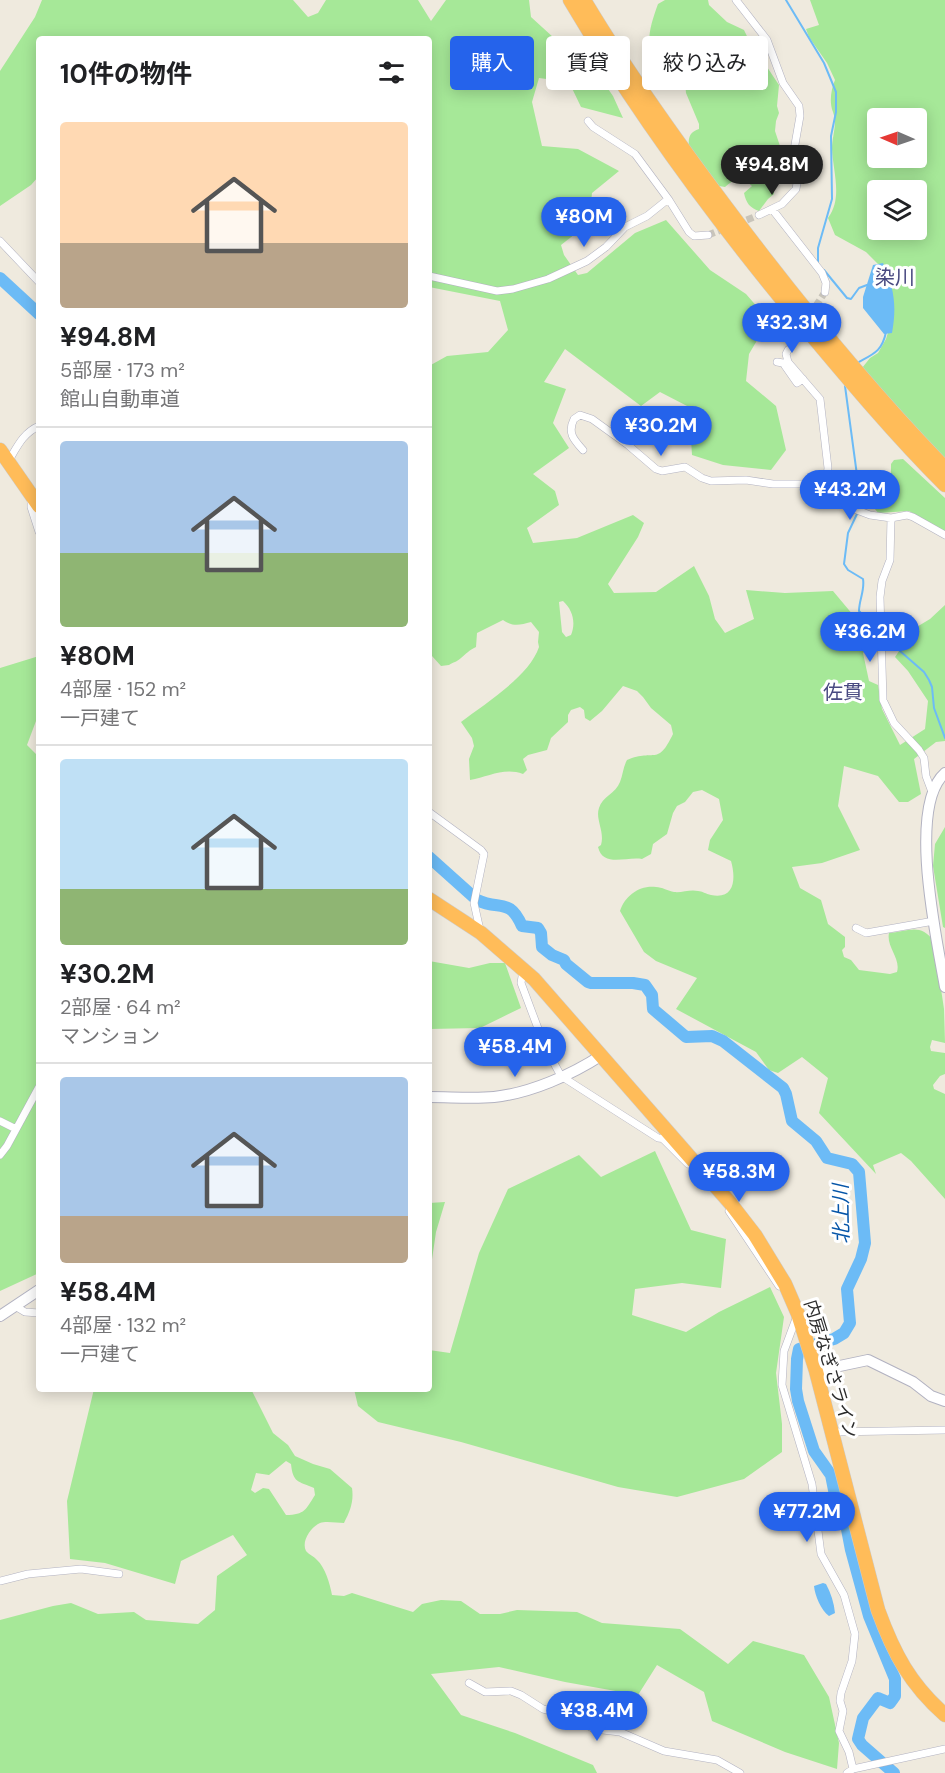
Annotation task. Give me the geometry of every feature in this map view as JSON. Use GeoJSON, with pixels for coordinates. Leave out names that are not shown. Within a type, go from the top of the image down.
{"type":"FeatureCollection","features":[{"type":"Feature","properties":{"kind":"highway"},"geometry":{"type":"LineString","coordinates":[[570,0],[640,109],[705,201],[848,379],[945,485]]}},
{"type":"Feature","properties":{"kind":"highway"},"geometry":{"type":"LineString","coordinates":[[584,0],[651,104],[773,269],[856,370],[945,468]]}},
{"type":"Feature","properties":{"kind":"highway"},"geometry":{"type":"LineString","coordinates":[[4,456],[35,500]]}},
{"type":"Feature","properties":{"kind":"highway","name":"内房なぎさライン"},"geometry":{"type":"LineString","coordinates":[[432,900],[481,933],[534,979],[602,1055],[670,1140],[731,1203],[755,1235],[790,1295],[798,1314],[814,1365],[878,1610],[890,1643],[903,1669],[945,1716]]}},
{"type":"Feature","properties":{"kind":"street"},"geometry":{"type":"LineString","coordinates":[[736,0],[766,40],[783,83],[799,106],[800,116],[794,150],[798,177],[796,189],[789,199],[759,215]]}},
{"type":"Feature","properties":{"kind":"street"},"geometry":{"type":"LineString","coordinates":[[588,121],[593,127],[635,154],[689,232],[694,236],[708,235]]}},
{"type":"Feature","properties":{"kind":"street"},"geometry":{"type":"LineString","coordinates":[[432,277],[497,291],[530,285],[587,261],[606,247],[625,228],[669,200]]}},
{"type":"Feature","properties":{"kind":"street"},"geometry":{"type":"LineString","coordinates":[[772,209],[822,273],[826,283],[825,292]]}},
{"type":"Feature","properties":{"kind":"street"},"geometry":{"type":"LineString","coordinates":[[0,242],[36,279]]}},
{"type":"Feature","properties":{"kind":"street"},"geometry":{"type":"LineString","coordinates":[[788,350],[786,354],[788,362],[820,399],[828,468],[826,483],[833,501],[870,514],[891,518],[907,515],[929,524],[945,535]]}},
{"type":"Feature","properties":{"kind":"street"},"geometry":{"type":"LineString","coordinates":[[777,362],[783,363],[797,383],[803,379]]}},
{"type":"Feature","properties":{"kind":"street"},"geometry":{"type":"LineString","coordinates":[[583,450],[573,439],[570,430],[574,419],[580,415],[592,419],[656,469],[662,471],[685,467],[711,481],[739,480],[773,484],[826,483]]}},
{"type":"Feature","properties":{"kind":"street"},"geometry":{"type":"LineString","coordinates":[[4,456],[36,427]]}},
{"type":"Feature","properties":{"kind":"street"},"geometry":{"type":"LineString","coordinates":[[35,500],[31,507],[36,523]]}},
{"type":"Feature","properties":{"kind":"street"},"geometry":{"type":"LineString","coordinates":[[891,518],[890,560],[882,581],[880,597],[883,700],[894,723],[924,758],[926,776],[932,792]]}},
{"type":"Feature","properties":{"kind":"street"},"geometry":{"type":"LineString","coordinates":[[945,773],[932,792],[928,807],[926,843],[927,869],[934,921],[942,951],[945,987]]}},
{"type":"Feature","properties":{"kind":"street"},"geometry":{"type":"LineString","coordinates":[[432,814],[481,850],[483,854],[474,903],[481,933]]}},
{"type":"Feature","properties":{"kind":"street"},"geometry":{"type":"LineString","coordinates":[[856,928],[867,933],[934,921]]}},
{"type":"Feature","properties":{"kind":"street"},"geometry":{"type":"LineString","coordinates":[[523,970],[521,983],[545,1047],[561,1076],[639,1127],[670,1140]]}},
{"type":"Feature","properties":{"kind":"street"},"geometry":{"type":"LineString","coordinates":[[432,1097],[478,1098],[505,1095],[561,1076],[602,1055]]}},
{"type":"Feature","properties":{"kind":"street"},"geometry":{"type":"LineString","coordinates":[[0,1155],[36,1092]]}},
{"type":"Feature","properties":{"kind":"street"},"geometry":{"type":"LineString","coordinates":[[0,1121],[16,1129]]}},
{"type":"Feature","properties":{"kind":"street"},"geometry":{"type":"LineString","coordinates":[[0,1316],[36,1292]]}},
{"type":"Feature","properties":{"kind":"street"},"geometry":{"type":"LineString","coordinates":[[15,1306],[25,1312],[36,1313]]}},
{"type":"Feature","properties":{"kind":"street"},"geometry":{"type":"LineString","coordinates":[[798,1314],[784,1351],[782,1385],[812,1484],[821,1554],[844,1595],[855,1634],[848,1679],[840,1701],[843,1711],[839,1731],[849,1752],[850,1771],[945,1749]]}},
{"type":"Feature","properties":{"kind":"street"},"geometry":{"type":"LineString","coordinates":[[814,1365],[868,1360],[913,1382],[931,1396],[945,1401]]}},
{"type":"Feature","properties":{"kind":"street"},"geometry":{"type":"LineString","coordinates":[[832,1432],[945,1430]]}},
{"type":"Feature","properties":{"kind":"street"},"geometry":{"type":"LineString","coordinates":[[0,1581],[28,1574],[81,1569],[119,1574]]}},
{"type":"Feature","properties":{"kind":"street"},"geometry":{"type":"LineString","coordinates":[[469,1683],[485,1692],[511,1691],[543,1708],[571,1716],[594,1729],[620,1732],[663,1751],[717,1760],[740,1773]]}},
{"type":"Feature","properties":{"kind":"green space"},"geometry":{"type":"Polygon","coordinates":[[[42,0],[293,0],[308,17],[318,13],[326,0],[418,0],[431,21],[446,0],[529,0],[531,17],[552,36],[546,36],[546,79],[539,78],[532,102],[542,146],[578,149],[619,171],[592,193],[589,223],[561,245],[564,255],[578,275],[587,273],[635,233],[666,220],[710,270],[746,294],[765,316],[762,332],[749,354],[746,381],[776,406],[786,450],[771,470],[723,465],[692,455],[689,407],[660,392],[641,406],[565,349],[544,382],[566,389],[553,423],[569,448],[533,474],[555,491],[559,505],[527,528],[533,543],[577,538],[633,515],[644,523],[638,537],[608,584],[614,593],[656,592],[694,566],[709,596],[715,619],[725,633],[754,619],[746,590],[785,593],[833,591],[874,640],[863,653],[869,681],[878,685],[882,709],[900,745],[925,729],[928,701],[908,671],[895,657],[915,628],[930,619],[945,605],[945,741],[936,742],[914,759],[921,794],[908,802],[899,802],[878,776],[844,766],[838,806],[860,850],[822,863],[792,867],[800,888],[821,900],[828,924],[845,937],[845,947],[842,950],[844,957],[851,960],[859,970],[890,974],[897,972],[897,962],[889,933],[919,930],[934,942],[944,1009],[945,1043],[932,1040],[930,1047],[931,1051],[945,1053],[945,1074],[940,1076],[933,1085],[934,1089],[945,1094],[945,1199],[901,1153],[873,1165],[876,1174],[819,1113],[828,1078],[802,1057],[778,1073],[769,1070],[756,1052],[676,1009],[697,978],[656,961],[644,952],[620,911],[622,906],[629,896],[638,890],[650,887],[674,892],[701,891],[719,896],[725,894],[732,886],[733,868],[731,861],[708,850],[710,840],[723,820],[719,799],[702,790],[693,792],[685,802],[677,806],[667,834],[653,844],[651,854],[642,859],[616,860],[605,857],[601,853],[598,847],[602,840],[598,817],[599,808],[618,786],[627,760],[659,754],[673,734],[671,725],[651,708],[637,691],[623,686],[602,711],[590,721],[585,718],[584,710],[580,707],[571,710],[568,722],[551,738],[547,750],[528,755],[523,759],[527,770],[523,774],[503,772],[470,780],[469,759],[474,746],[472,738],[461,722],[505,689],[526,669],[539,647],[539,632],[531,622],[517,625],[503,620],[477,633],[476,647],[449,665],[441,666],[432,656],[432,364],[447,356],[488,352],[508,330],[500,301],[432,288],[432,36],[36,36],[36,179],[0,206],[0,71],[35,17],[42,0]],[[563,601],[559,602],[562,632],[566,637],[571,635],[573,621],[566,605],[563,601]]]}},
{"type":"Feature","properties":{"kind":"green space"},"geometry":{"type":"Polygon","coordinates":[[[665,0],[708,0],[709,5],[727,22],[744,30],[747,36],[650,36],[658,4],[665,0]]]}},
{"type":"Feature","properties":{"kind":"green space"},"geometry":{"type":"Polygon","coordinates":[[[810,0],[945,0],[945,459],[862,368],[870,358],[878,353],[890,326],[881,267],[866,252],[835,235],[828,218],[833,210],[836,193],[832,149],[835,120],[831,100],[835,80],[806,29],[819,25],[810,0]]]}},
{"type":"Feature","properties":{"kind":"green space"},"geometry":{"type":"Polygon","coordinates":[[[768,68],[779,85],[777,106],[779,113],[775,131],[781,149],[766,166],[766,172],[773,182],[774,194],[759,211],[751,207],[745,197],[744,193],[752,186],[745,181],[738,180],[725,187],[719,186],[689,146],[690,135],[699,129],[699,124],[686,90],[768,90],[768,68]]]}},
{"type":"Feature","properties":{"kind":"green space"},"geometry":{"type":"Polygon","coordinates":[[[573,90],[609,90],[623,118],[581,107],[573,90]]]}},
{"type":"Feature","properties":{"kind":"green space"},"geometry":{"type":"Polygon","coordinates":[[[903,459],[945,498],[945,532],[909,511],[878,513],[875,509],[885,497],[888,489],[891,464],[894,460],[903,459]]]}},
{"type":"Feature","properties":{"kind":"green space"},"geometry":{"type":"Polygon","coordinates":[[[36,657],[36,721],[27,745],[36,754],[36,1274],[0,1291],[0,668],[36,657]]]}},
{"type":"Feature","properties":{"kind":"green space"},"geometry":{"type":"Polygon","coordinates":[[[945,827],[945,928],[933,866],[935,844],[945,827]]]}},
{"type":"Feature","properties":{"kind":"green space"},"geometry":{"type":"Polygon","coordinates":[[[432,962],[469,968],[490,963],[505,963],[521,1008],[480,1028],[432,1029],[432,962]]]}},
{"type":"Feature","properties":{"kind":"green space"},"geometry":{"type":"Polygon","coordinates":[[[655,1151],[691,1230],[726,1239],[721,1288],[682,1283],[635,1289],[632,1315],[686,1332],[719,1312],[770,1287],[784,1317],[776,1373],[782,1424],[782,1452],[744,1479],[677,1497],[618,1487],[461,1442],[378,1422],[358,1406],[355,1392],[432,1392],[432,1350],[450,1353],[479,1253],[508,1189],[579,1155],[601,1177],[655,1151]]]}},
{"type":"Feature","properties":{"kind":"green space"},"geometry":{"type":"Polygon","coordinates":[[[445,1202],[436,1232],[432,1259],[432,1203],[445,1202]]]}},
{"type":"Feature","properties":{"kind":"green space"},"geometry":{"type":"Polygon","coordinates":[[[93,1392],[252,1392],[273,1433],[288,1445],[295,1456],[330,1469],[352,1488],[351,1506],[344,1523],[320,1523],[310,1531],[305,1543],[306,1551],[320,1563],[325,1571],[332,1595],[344,1596],[352,1593],[413,1612],[422,1604],[441,1600],[461,1601],[480,1614],[500,1614],[517,1610],[577,1612],[602,1623],[680,1629],[728,1664],[753,1641],[804,1655],[829,1697],[839,1743],[837,1769],[785,1752],[712,1721],[704,1692],[657,1665],[638,1695],[499,1667],[431,1674],[461,1715],[515,1733],[593,1765],[597,1773],[0,1773],[0,1620],[71,1603],[98,1614],[134,1612],[146,1620],[198,1624],[215,1610],[217,1576],[247,1555],[233,1535],[181,1561],[175,1584],[105,1563],[70,1559],[67,1501],[93,1392]],[[286,1461],[269,1475],[256,1473],[251,1490],[255,1493],[263,1488],[269,1489],[286,1515],[297,1514],[304,1510],[315,1495],[314,1488],[295,1478],[291,1464],[286,1461]]]}},
{"type":"Feature","properties":{"kind":"water"},"geometry":{"type":"Polygon","coordinates":[[[883,263],[890,281],[894,305],[892,333],[884,334],[863,308],[863,297],[873,265],[883,263]]]}},
{"type":"Feature","properties":{"kind":"water"},"geometry":{"type":"Polygon","coordinates":[[[823,1583],[828,1587],[834,1606],[835,1613],[829,1616],[821,1607],[814,1586],[823,1583]]]}},
{"type":"Feature","properties":{"kind":"waterway"},"geometry":{"type":"LineString","coordinates":[[786,0],[824,63],[836,92],[836,112],[831,136],[832,199],[818,248],[818,263]]}},
{"type":"Feature","properties":{"kind":"waterway"},"geometry":{"type":"LineString","coordinates":[[824,270],[847,298],[851,299],[859,288],[867,285]]}},
{"type":"Feature","properties":{"kind":"waterway","name":"北上川"},"geometry":{"type":"LineString","coordinates":[[0,278],[36,311]]}},
{"type":"Feature","properties":{"kind":"waterway"},"geometry":{"type":"LineString","coordinates":[[857,363],[872,355],[879,348],[886,332]]}},
{"type":"Feature","properties":{"kind":"waterway"},"geometry":{"type":"LineString","coordinates":[[845,386],[861,505]]}},
{"type":"Feature","properties":{"kind":"waterway"},"geometry":{"type":"LineString","coordinates":[[857,514],[848,533],[844,564],[848,570],[863,579],[859,611],[876,629]]}},
{"type":"Feature","properties":{"kind":"waterway"},"geometry":{"type":"LineString","coordinates":[[884,637],[924,672],[929,680],[934,708],[945,738]]}},
{"type":"Feature","properties":{"kind":"waterway","name":"北上川"},"geometry":{"type":"LineString","coordinates":[[432,860],[477,900],[508,908],[513,911],[522,926],[538,928],[541,933],[542,947],[552,955],[564,960],[588,982],[645,985],[652,995],[653,1009],[686,1037],[712,1036],[723,1041],[783,1088],[792,1121],[816,1141],[827,1158],[852,1164],[859,1172],[865,1243],[861,1259],[847,1289],[850,1323],[844,1333],[834,1339],[799,1349],[796,1389],[814,1451],[831,1475],[869,1616],[895,1679],[895,1696],[890,1703],[878,1698],[863,1718],[858,1739],[894,1773]]}},
{"type":"Feature","properties":{"kind":"tunnel"},"geometry":{"type":"LineString","coordinates":[[737,224],[759,215]]}},
{"type":"Feature","properties":{"kind":"tunnel"},"geometry":{"type":"LineString","coordinates":[[708,235],[726,228]]}},
{"type":"Feature","properties":{"kind":"tunnel"},"geometry":{"type":"LineString","coordinates":[[810,315],[825,292]]}},
{"type":"Feature","properties":{"kind":"tunnel"},"geometry":{"type":"LineString","coordinates":[[788,350],[804,325]]}},
{"type":"Feature","properties":{"kind":"district","name":"染川"},"geometry":{"type":"Point","coordinates":[895,277]}},
{"type":"Feature","properties":{"kind":"district","name":"佐貫"},"geometry":{"type":"Point","coordinates":[843,692]}}]}
